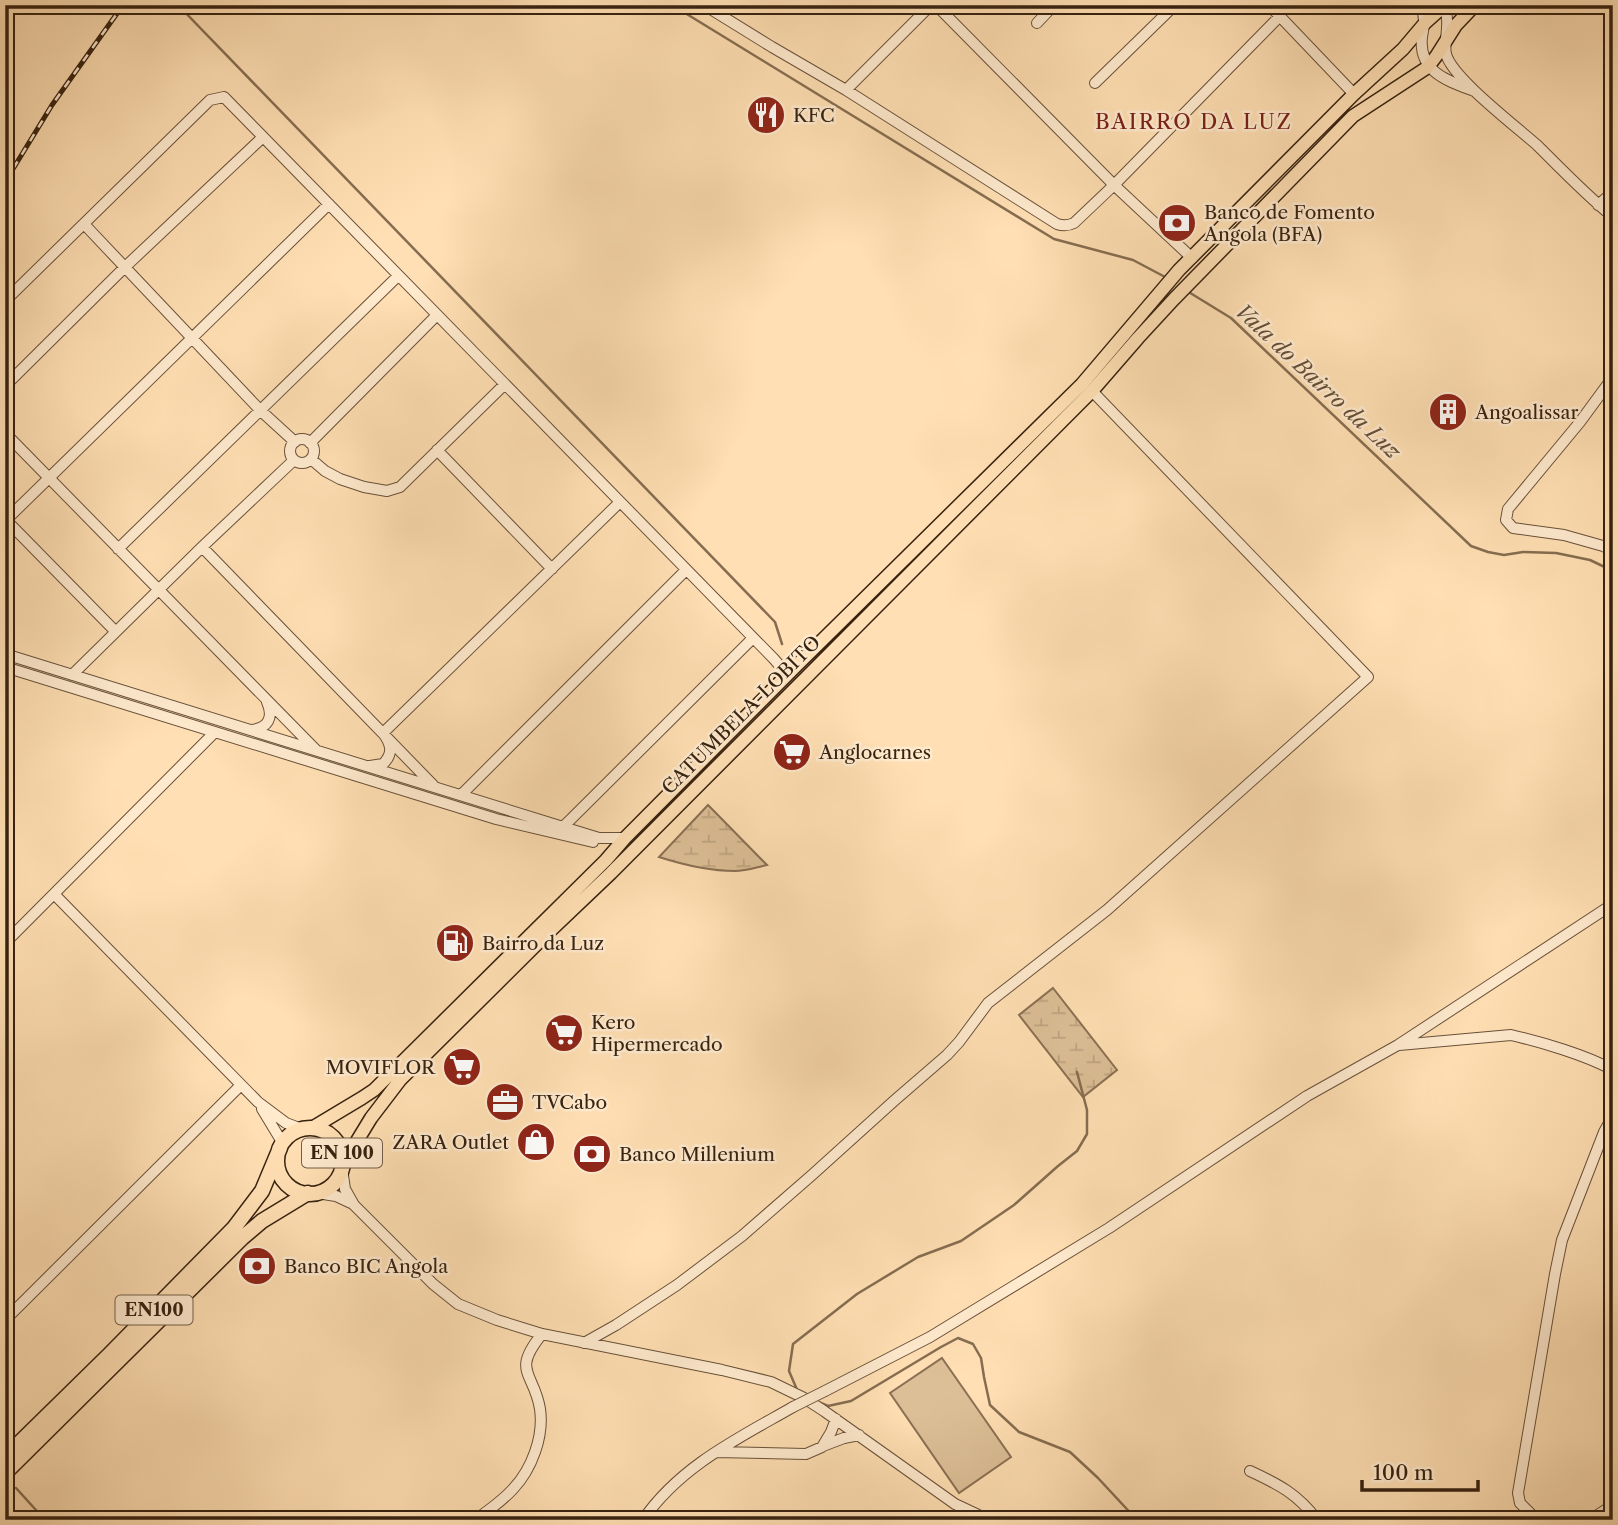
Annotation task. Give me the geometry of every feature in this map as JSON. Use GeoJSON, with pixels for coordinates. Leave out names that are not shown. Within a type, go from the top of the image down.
{"type":"FeatureCollection","features":[{"type":"Feature","properties":{"kind":"highway","name":"EN 100"},"geometry":{"type":"LineString","coordinates":[[307,1128],[322,1130],[338,1144],[342,1153],[342,1166],[341,1174],[327,1189],[312,1193],[298,1191],[282,1177],[278,1168],[281,1145],[293,1133],[307,1128]]}},
{"type":"Feature","properties":{"kind":"highway","name":"EN100"},"geometry":{"type":"LineString","coordinates":[[5,1457],[234,1228],[262,1191],[281,1145]]}},
{"type":"Feature","properties":{"kind":"highway","name":"EN100"},"geometry":{"type":"LineString","coordinates":[[5,1473],[242,1238],[262,1221],[312,1193]]}},
{"type":"Feature","properties":{"kind":"main road","name":"CATUMBELA-LOBITO"},"geometry":{"type":"LineString","coordinates":[[307,1128],[352,1105],[374,1090],[608,858],[796,666],[1082,384],[1179,270],[1445,5]]}},
{"type":"Feature","properties":{"kind":"main road"},"geometry":{"type":"LineString","coordinates":[[1428,67],[1456,25],[1475,5]]}},
{"type":"Feature","properties":{"kind":"main road","name":"CATUMBELA-LOBITO"},"geometry":{"type":"LineString","coordinates":[[342,1166],[371,1118],[400,1080],[611,873],[1092,391],[1192,280],[1353,116],[1428,67]]}},
{"type":"Feature","properties":{"kind":"street"},"geometry":{"type":"LineString","coordinates":[[704,5],[846,90],[1060,225],[1069,226],[1114,185],[1279,17]]}},
{"type":"Feature","properties":{"kind":"street"},"geometry":{"type":"LineString","coordinates":[[846,90],[933,5],[1114,185],[1192,258]]}},
{"type":"Feature","properties":{"kind":"street"},"geometry":{"type":"LineString","coordinates":[[1037,23],[1054,5]]}},
{"type":"Feature","properties":{"kind":"street"},"geometry":{"type":"LineString","coordinates":[[1095,83],[1175,5]]}},
{"type":"Feature","properties":{"kind":"street"},"geometry":{"type":"LineString","coordinates":[[1269,5],[1354,94]]}},
{"type":"Feature","properties":{"kind":"street"},"geometry":{"type":"LineString","coordinates":[[1420,5],[1425,23],[1422,46],[1428,67],[1455,84],[1478,93]]}},
{"type":"Feature","properties":{"kind":"street"},"geometry":{"type":"LineString","coordinates":[[1445,5],[1446,54],[1450,62],[1478,93],[1613,217]]}},
{"type":"Feature","properties":{"kind":"street"},"geometry":{"type":"LineString","coordinates":[[5,301],[210,100],[224,97],[774,659],[780,666],[783,679]]}},
{"type":"Feature","properties":{"kind":"street"},"geometry":{"type":"LineString","coordinates":[[5,386],[125,267],[263,137]]}},
{"type":"Feature","properties":{"kind":"street"},"geometry":{"type":"LineString","coordinates":[[1598,205],[1613,191]]}},
{"type":"Feature","properties":{"kind":"street"},"geometry":{"type":"LineString","coordinates":[[115,631],[5,521],[329,204]]}},
{"type":"Feature","properties":{"kind":"street"},"geometry":{"type":"LineString","coordinates":[[84,224],[260,410],[295,442]]}},
{"type":"Feature","properties":{"kind":"street"},"geometry":{"type":"LineString","coordinates":[[118,549],[398,276]]}},
{"type":"Feature","properties":{"kind":"street"},"geometry":{"type":"LineString","coordinates":[[310,443],[438,315]]}},
{"type":"Feature","properties":{"kind":"street"},"geometry":{"type":"LineString","coordinates":[[1613,377],[1580,422],[1508,509],[1506,520],[1513,528],[1564,535],[1613,551]]}},
{"type":"Feature","properties":{"kind":"street"},"geometry":{"type":"LineString","coordinates":[[311,459],[340,479],[364,487],[387,491],[400,487],[505,384]]}},
{"type":"Feature","properties":{"kind":"street"},"geometry":{"type":"LineString","coordinates":[[584,1343],[677,1285],[742,1236],[947,1055],[988,1003],[1107,910],[1368,677],[1092,391]]}},
{"type":"Feature","properties":{"kind":"street"},"geometry":{"type":"LineString","coordinates":[[5,433],[317,751]]}},
{"type":"Feature","properties":{"kind":"street"},"geometry":{"type":"LineString","coordinates":[[304,440],[310,443],[314,453],[311,459],[305,463],[294,460],[291,448],[295,442],[304,440]]}},
{"type":"Feature","properties":{"kind":"street"},"geometry":{"type":"LineString","coordinates":[[437,450],[552,569]]}},
{"type":"Feature","properties":{"kind":"street"},"geometry":{"type":"LineString","coordinates":[[72,675],[294,460]]}},
{"type":"Feature","properties":{"kind":"street"},"geometry":{"type":"LineString","coordinates":[[383,733],[620,502]]}},
{"type":"Feature","properties":{"kind":"street"},"geometry":{"type":"LineString","coordinates":[[202,547],[435,788]]}},
{"type":"Feature","properties":{"kind":"street"},"geometry":{"type":"LineString","coordinates":[[461,795],[686,570]]}},
{"type":"Feature","properties":{"kind":"street"},"geometry":{"type":"LineString","coordinates":[[563,827],[753,638]]}},
{"type":"Feature","properties":{"kind":"street"},"geometry":{"type":"LineString","coordinates":[[5,654],[593,836],[625,838]]}},
{"type":"Feature","properties":{"kind":"street"},"geometry":{"type":"LineString","coordinates":[[774,659],[796,666]]}},
{"type":"Feature","properties":{"kind":"street"},"geometry":{"type":"LineString","coordinates":[[5,667],[496,819],[601,844]]}},
{"type":"Feature","properties":{"kind":"street"},"geometry":{"type":"LineString","coordinates":[[250,730],[262,728],[268,722],[271,715],[265,698]]}},
{"type":"Feature","properties":{"kind":"street"},"geometry":{"type":"LineString","coordinates":[[5,943],[214,733]]}},
{"type":"Feature","properties":{"kind":"street"},"geometry":{"type":"LineString","coordinates":[[365,766],[383,764],[391,753],[383,733]]}},
{"type":"Feature","properties":{"kind":"street"},"geometry":{"type":"LineString","coordinates":[[593,836],[601,844],[608,858]]}},
{"type":"Feature","properties":{"kind":"street"},"geometry":{"type":"LineString","coordinates":[[54,894],[258,1102],[286,1123],[307,1128]]}},
{"type":"Feature","properties":{"kind":"street"},"geometry":{"type":"LineString","coordinates":[[643,1520],[680,1479],[715,1452],[793,1407],[942,1330],[1109,1228],[1307,1096],[1398,1045],[1613,904]]}},
{"type":"Feature","properties":{"kind":"street"},"geometry":{"type":"LineString","coordinates":[[1398,1045],[1511,1035],[1601,1063],[1613,1070]]}},
{"type":"Feature","properties":{"kind":"street"},"geometry":{"type":"LineString","coordinates":[[5,1320],[241,1085]]}},
{"type":"Feature","properties":{"kind":"street"},"geometry":{"type":"LineString","coordinates":[[258,1102],[281,1145]]}},
{"type":"Feature","properties":{"kind":"street"},"geometry":{"type":"LineString","coordinates":[[1537,1520],[1520,1503],[1518,1493],[1552,1287],[1562,1240],[1604,1132],[1613,1116]]}},
{"type":"Feature","properties":{"kind":"street"},"geometry":{"type":"LineString","coordinates":[[342,1166],[345,1189],[354,1205],[407,1259],[458,1304],[542,1334],[771,1382],[804,1398],[836,1419],[955,1504],[989,1520]]}},
{"type":"Feature","properties":{"kind":"street"},"geometry":{"type":"LineString","coordinates":[[312,1193],[336,1196],[354,1205]]}},
{"type":"Feature","properties":{"kind":"street"},"geometry":{"type":"LineString","coordinates":[[475,1520],[513,1490],[523,1476],[539,1441],[540,1406],[526,1368],[529,1351],[542,1334]]}},
{"type":"Feature","properties":{"kind":"street"},"geometry":{"type":"LineString","coordinates":[[822,1447],[836,1419]]}},
{"type":"Feature","properties":{"kind":"street"},"geometry":{"type":"LineString","coordinates":[[715,1452],[807,1454],[844,1438],[859,1435]]}},
{"type":"Feature","properties":{"kind":"street"},"geometry":{"type":"LineString","coordinates":[[1250,1471],[1295,1495],[1317,1520]]}},
{"type":"Feature","properties":{"kind":"street"},"geometry":{"type":"LineString","coordinates":[[1590,1520],[1613,1505]]}},
{"type":"Feature","properties":{"kind":"green space"},"geometry":{"type":"Polygon","coordinates":[[[708,805],[767,865],[725,871],[659,857],[708,805]]]}},
{"type":"Feature","properties":{"kind":"green space"},"geometry":{"type":"Polygon","coordinates":[[[1053,988],[1117,1070],[1083,1097],[1019,1015],[1053,988]]]}},
{"type":"Feature","properties":{"kind":"green space"},"geometry":{"type":"Polygon","coordinates":[[[942,1358],[1011,1457],[959,1493],[890,1393],[942,1358]]]}},
{"type":"Feature","properties":{"kind":"waterway"},"geometry":{"type":"LineString","coordinates":[[178,5],[775,622],[782,644]]}},
{"type":"Feature","properties":{"kind":"waterway","name":"Vala do Bairro da Luz"},"geometry":{"type":"LineString","coordinates":[[672,5],[1054,239],[1133,260],[1167,278]]}},
{"type":"Feature","properties":{"kind":"waterway","name":"Vala do Bairro da Luz"},"geometry":{"type":"LineString","coordinates":[[1187,291],[1231,318],[1471,546],[1504,555],[1523,552],[1556,553],[1590,560],[1613,571]]}},
{"type":"Feature","properties":{"kind":"waterway"},"geometry":{"type":"LineString","coordinates":[[798,1392],[789,1371],[793,1344],[857,1294],[918,1257],[961,1241],[1014,1205],[1077,1151],[1087,1134],[1087,1110],[1077,1072]]}},
{"type":"Feature","properties":{"kind":"waterway"},"geometry":{"type":"LineString","coordinates":[[816,1401],[828,1406],[851,1401],[958,1338],[973,1344],[981,1358],[990,1405],[1019,1432],[1070,1452],[1137,1520]]}},
{"type":"Feature","properties":{"kind":"waterway"},"geometry":{"type":"LineString","coordinates":[[16,1488],[45,1520]]}},
{"type":"Feature","properties":{"kind":"railway"},"geometry":{"type":"LineString","coordinates":[[5,182],[52,105],[123,5]]}},
{"type":"Feature","properties":{"kind":"place","name":"KFC"},"geometry":{"type":"Point","coordinates":[766,115]}},
{"type":"Feature","properties":{"kind":"place","name":"Banco de Fomento Angola (BFA)"},"geometry":{"type":"Point","coordinates":[1177,223]}},
{"type":"Feature","properties":{"kind":"place","name":"Angoalissar"},"geometry":{"type":"Point","coordinates":[1448,412]}},
{"type":"Feature","properties":{"kind":"place","name":"Anglocarnes"},"geometry":{"type":"Point","coordinates":[792,752]}},
{"type":"Feature","properties":{"kind":"place","name":"Bairro da Luz"},"geometry":{"type":"Point","coordinates":[455,943]}},
{"type":"Feature","properties":{"kind":"place","name":"Kero Hipermercado"},"geometry":{"type":"Point","coordinates":[564,1033]}},
{"type":"Feature","properties":{"kind":"place","name":"MOVIFLOR"},"geometry":{"type":"Point","coordinates":[462,1067]}},
{"type":"Feature","properties":{"kind":"place","name":"TVCabo"},"geometry":{"type":"Point","coordinates":[505,1102]}},
{"type":"Feature","properties":{"kind":"place","name":"ZARA Outlet"},"geometry":{"type":"Point","coordinates":[536,1142]}},
{"type":"Feature","properties":{"kind":"place","name":"Banco Millenium"},"geometry":{"type":"Point","coordinates":[592,1154]}},
{"type":"Feature","properties":{"kind":"place","name":"Banco BIC Angola"},"geometry":{"type":"Point","coordinates":[257,1266]}},
{"type":"Feature","properties":{"kind":"district","name":"BAIRRO DA LUZ"},"geometry":{"type":"Point","coordinates":[1194,121]}}]}
